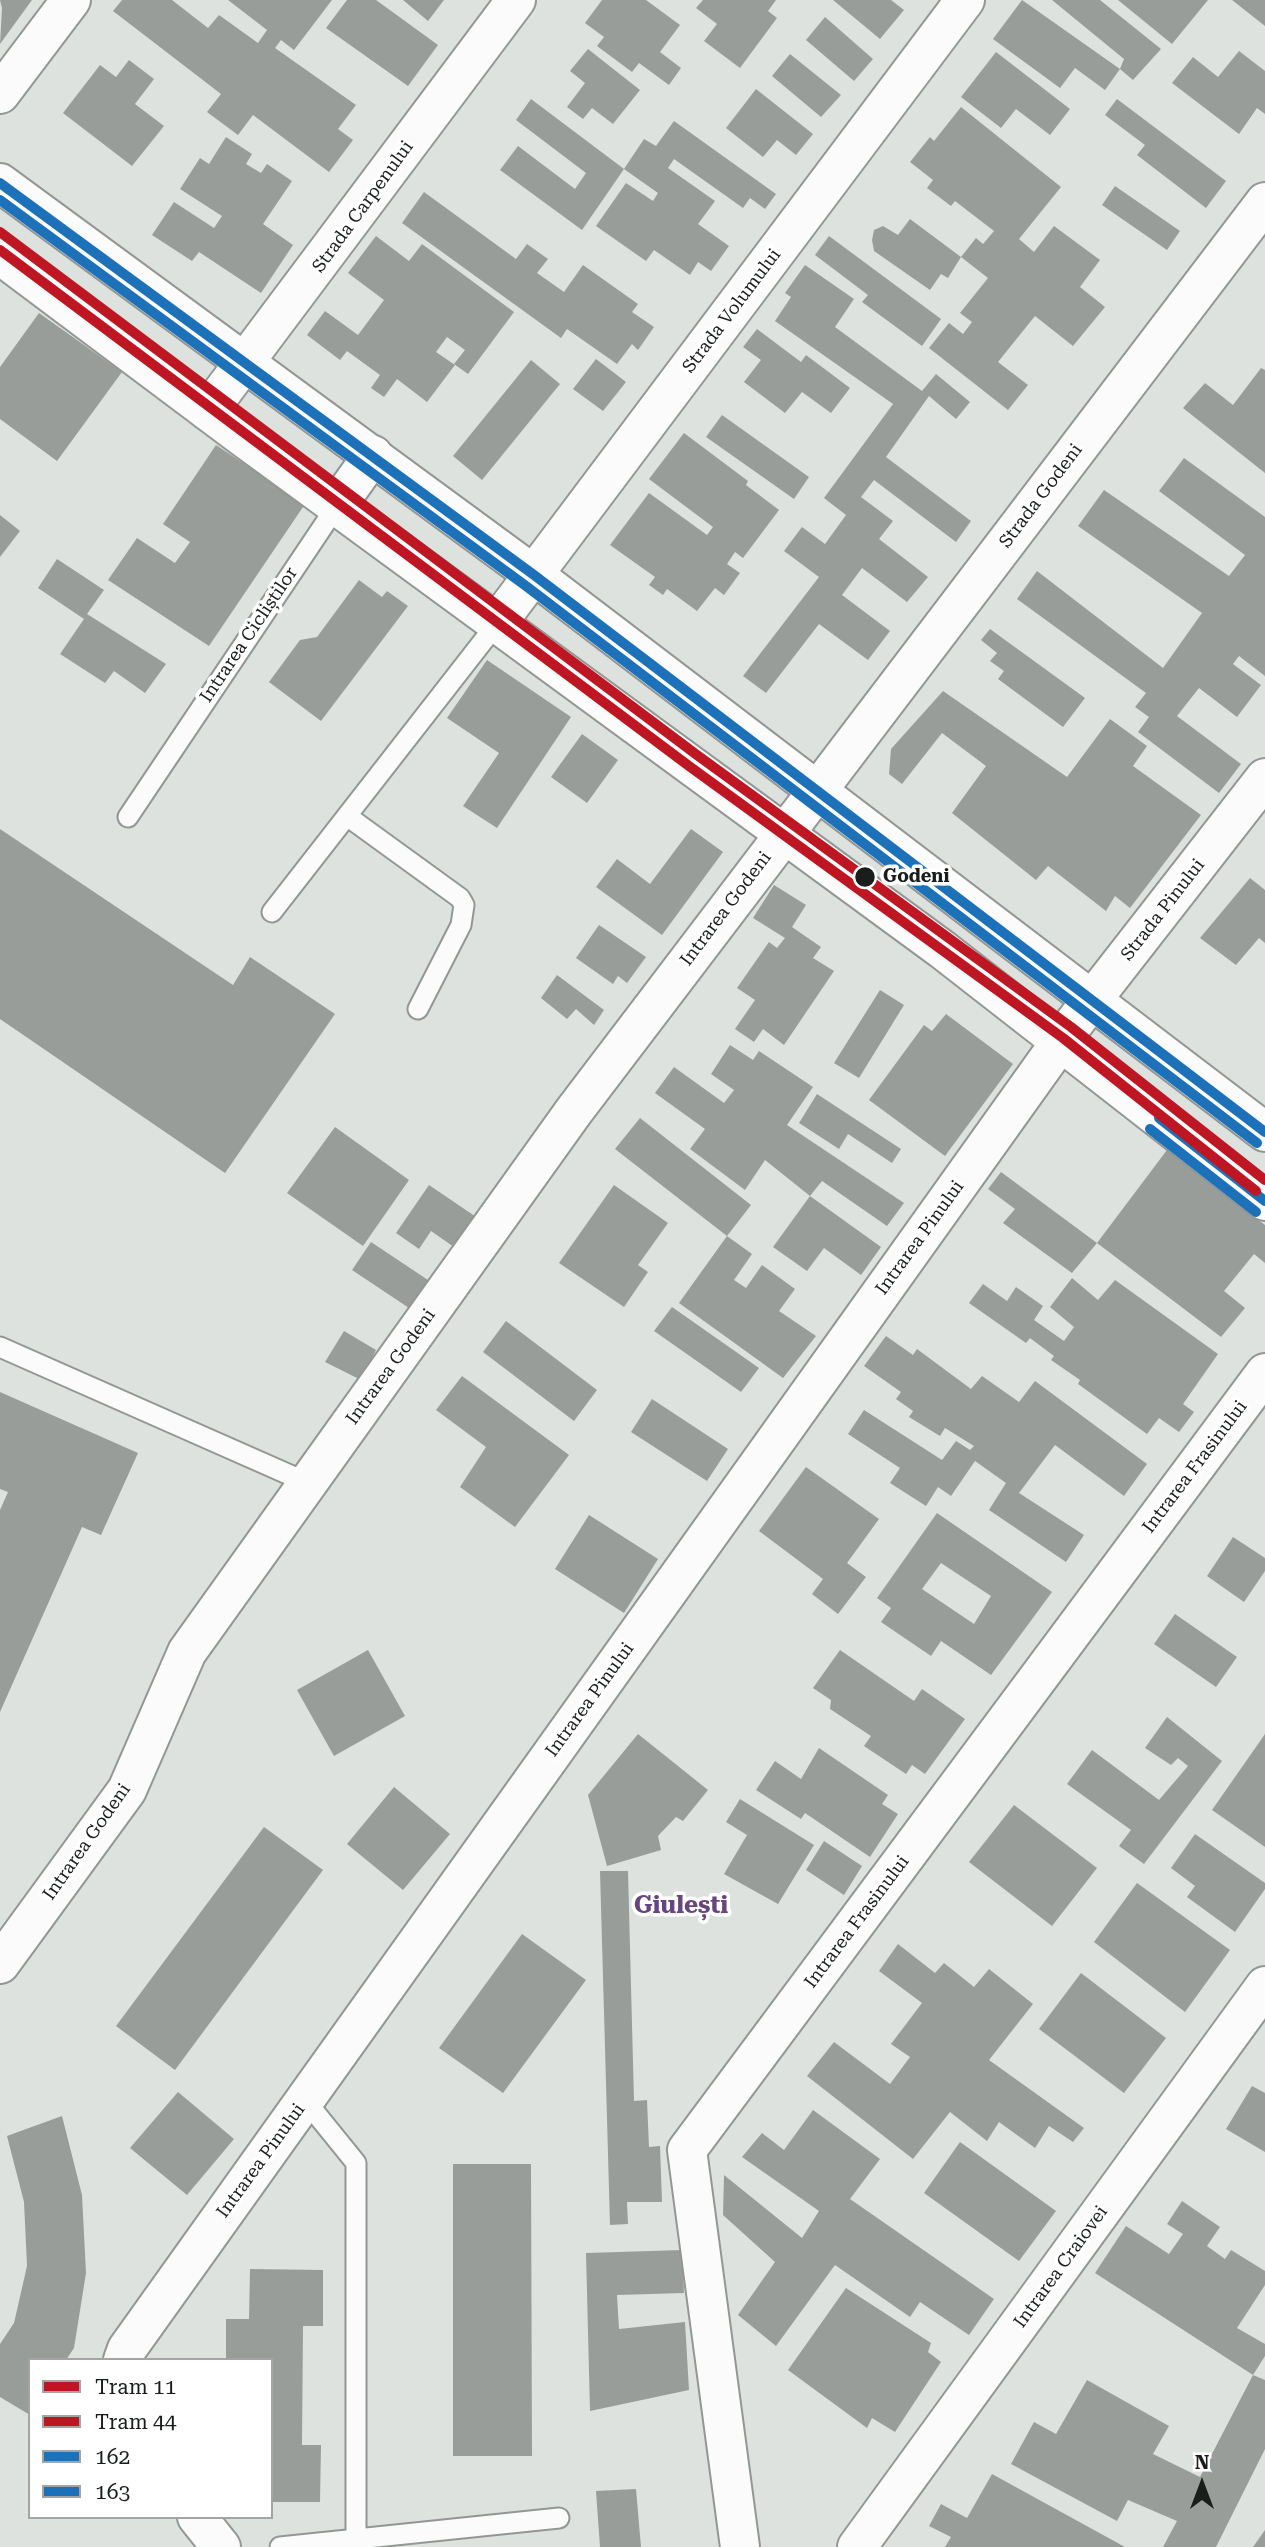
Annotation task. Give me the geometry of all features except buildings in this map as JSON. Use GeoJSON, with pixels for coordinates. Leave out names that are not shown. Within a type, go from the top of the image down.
{"type":"FeatureCollection","features":[{"type":"Feature","properties":{"kind":"street"},"geometry":{"type":"LineString","coordinates":[[0,94],[71,0]]}},
{"type":"Feature","properties":{"kind":"street","name":"Strada Carpenului"},"geometry":{"type":"LineString","coordinates":[[208,411],[516,0]]}},
{"type":"Feature","properties":{"kind":"street","name":"Strada Volumului"},"geometry":{"type":"LineString","coordinates":[[498,622],[965,0]]}},
{"type":"Feature","properties":{"kind":"street"},"geometry":{"type":"LineString","coordinates":[[0,183],[534,575],[1093,998],[1265,1132]]}},
{"type":"Feature","properties":{"kind":"street","name":"Strada Godeni"},"geometry":{"type":"LineString","coordinates":[[816,790],[1265,202]]}},
{"type":"Feature","properties":{"kind":"street"},"geometry":{"type":"LineString","coordinates":[[0,255],[782,835],[943,950],[1265,1201]]}},
{"type":"Feature","properties":{"kind":"street","name":"Intrarea Cicliștilor"},"geometry":{"type":"LineString","coordinates":[[338,504],[373,455]]}},
{"type":"Feature","properties":{"kind":"street","name":"Strada Pinului"},"geometry":{"type":"LineString","coordinates":[[1060,1042],[1265,778]]}},
{"type":"Feature","properties":{"kind":"street","name":"Intrarea Godeni"},"geometry":{"type":"LineString","coordinates":[[0,1964],[127,1790],[187,1652],[574,1111],[816,790]]}},
{"type":"Feature","properties":{"kind":"street","name":"Intrarea Pinului"},"geometry":{"type":"LineString","coordinates":[[125,2358],[127,2349],[1060,1042]]}},
{"type":"Feature","properties":{"kind":"street","name":"Intrarea Frasinului"},"geometry":{"type":"LineString","coordinates":[[740,2547],[687,2150],[1265,1373]]}},
{"type":"Feature","properties":{"kind":"street","name":"Intrarea Craiovei"},"geometry":{"type":"LineString","coordinates":[[857,2547],[1265,1986]]}},
{"type":"Feature","properties":{"kind":"street"},"geometry":{"type":"LineString","coordinates":[[199,2519],[221,2547]]}},
{"type":"Feature","properties":{"kind":"lane","name":"Intrarea Cicliștilor"},"geometry":{"type":"LineString","coordinates":[[128,817],[338,504]]}},
{"type":"Feature","properties":{"kind":"lane"},"geometry":{"type":"LineString","coordinates":[[272,912],[498,622]]}},
{"type":"Feature","properties":{"kind":"lane"},"geometry":{"type":"LineString","coordinates":[[347,816],[460,898],[464,905],[461,926],[418,1009]]}},
{"type":"Feature","properties":{"kind":"lane"},"geometry":{"type":"LineString","coordinates":[[0,1347],[308,1483]]}},
{"type":"Feature","properties":{"kind":"lane"},"geometry":{"type":"LineString","coordinates":[[304,2100],[356,2163],[356,2539]]}},
{"type":"Feature","properties":{"kind":"lane"},"geometry":{"type":"LineString","coordinates":[[279,2547],[559,2518]]}},
{"type":"Feature","properties":{"kind":"tram line","name":"11"},"geometry":{"type":"LineString","coordinates":[[0,232],[697,755],[1071,1027],[1265,1180]]}},
{"type":"Feature","properties":{"kind":"tram line","name":"44"},"geometry":{"type":"LineString","coordinates":[[0,250],[689,766],[1063,1038],[1256,1191]]}},
{"type":"Feature","properties":{"kind":"transit line","name":"162"},"geometry":{"type":"LineString","coordinates":[[0,183],[534,575],[1265,1132]]}},
{"type":"Feature","properties":{"kind":"transit line","name":"163"},"geometry":{"type":"LineString","coordinates":[[0,200],[526,586],[1257,1143]]}},
{"type":"Feature","properties":{"kind":"transit line","name":"162"},"geometry":{"type":"LineString","coordinates":[[1159,1118],[1265,1201]]}},
{"type":"Feature","properties":{"kind":"transit line","name":"163"},"geometry":{"type":"LineString","coordinates":[[1150,1129],[1256,1212]]}},
{"type":"Feature","properties":{"kind":"place","name":"Godeni"},"geometry":{"type":"Point","coordinates":[865,877]}},
{"type":"Feature","properties":{"kind":"district","name":"Giulești"},"geometry":{"type":"Point","coordinates":[681,1906]}}]}
